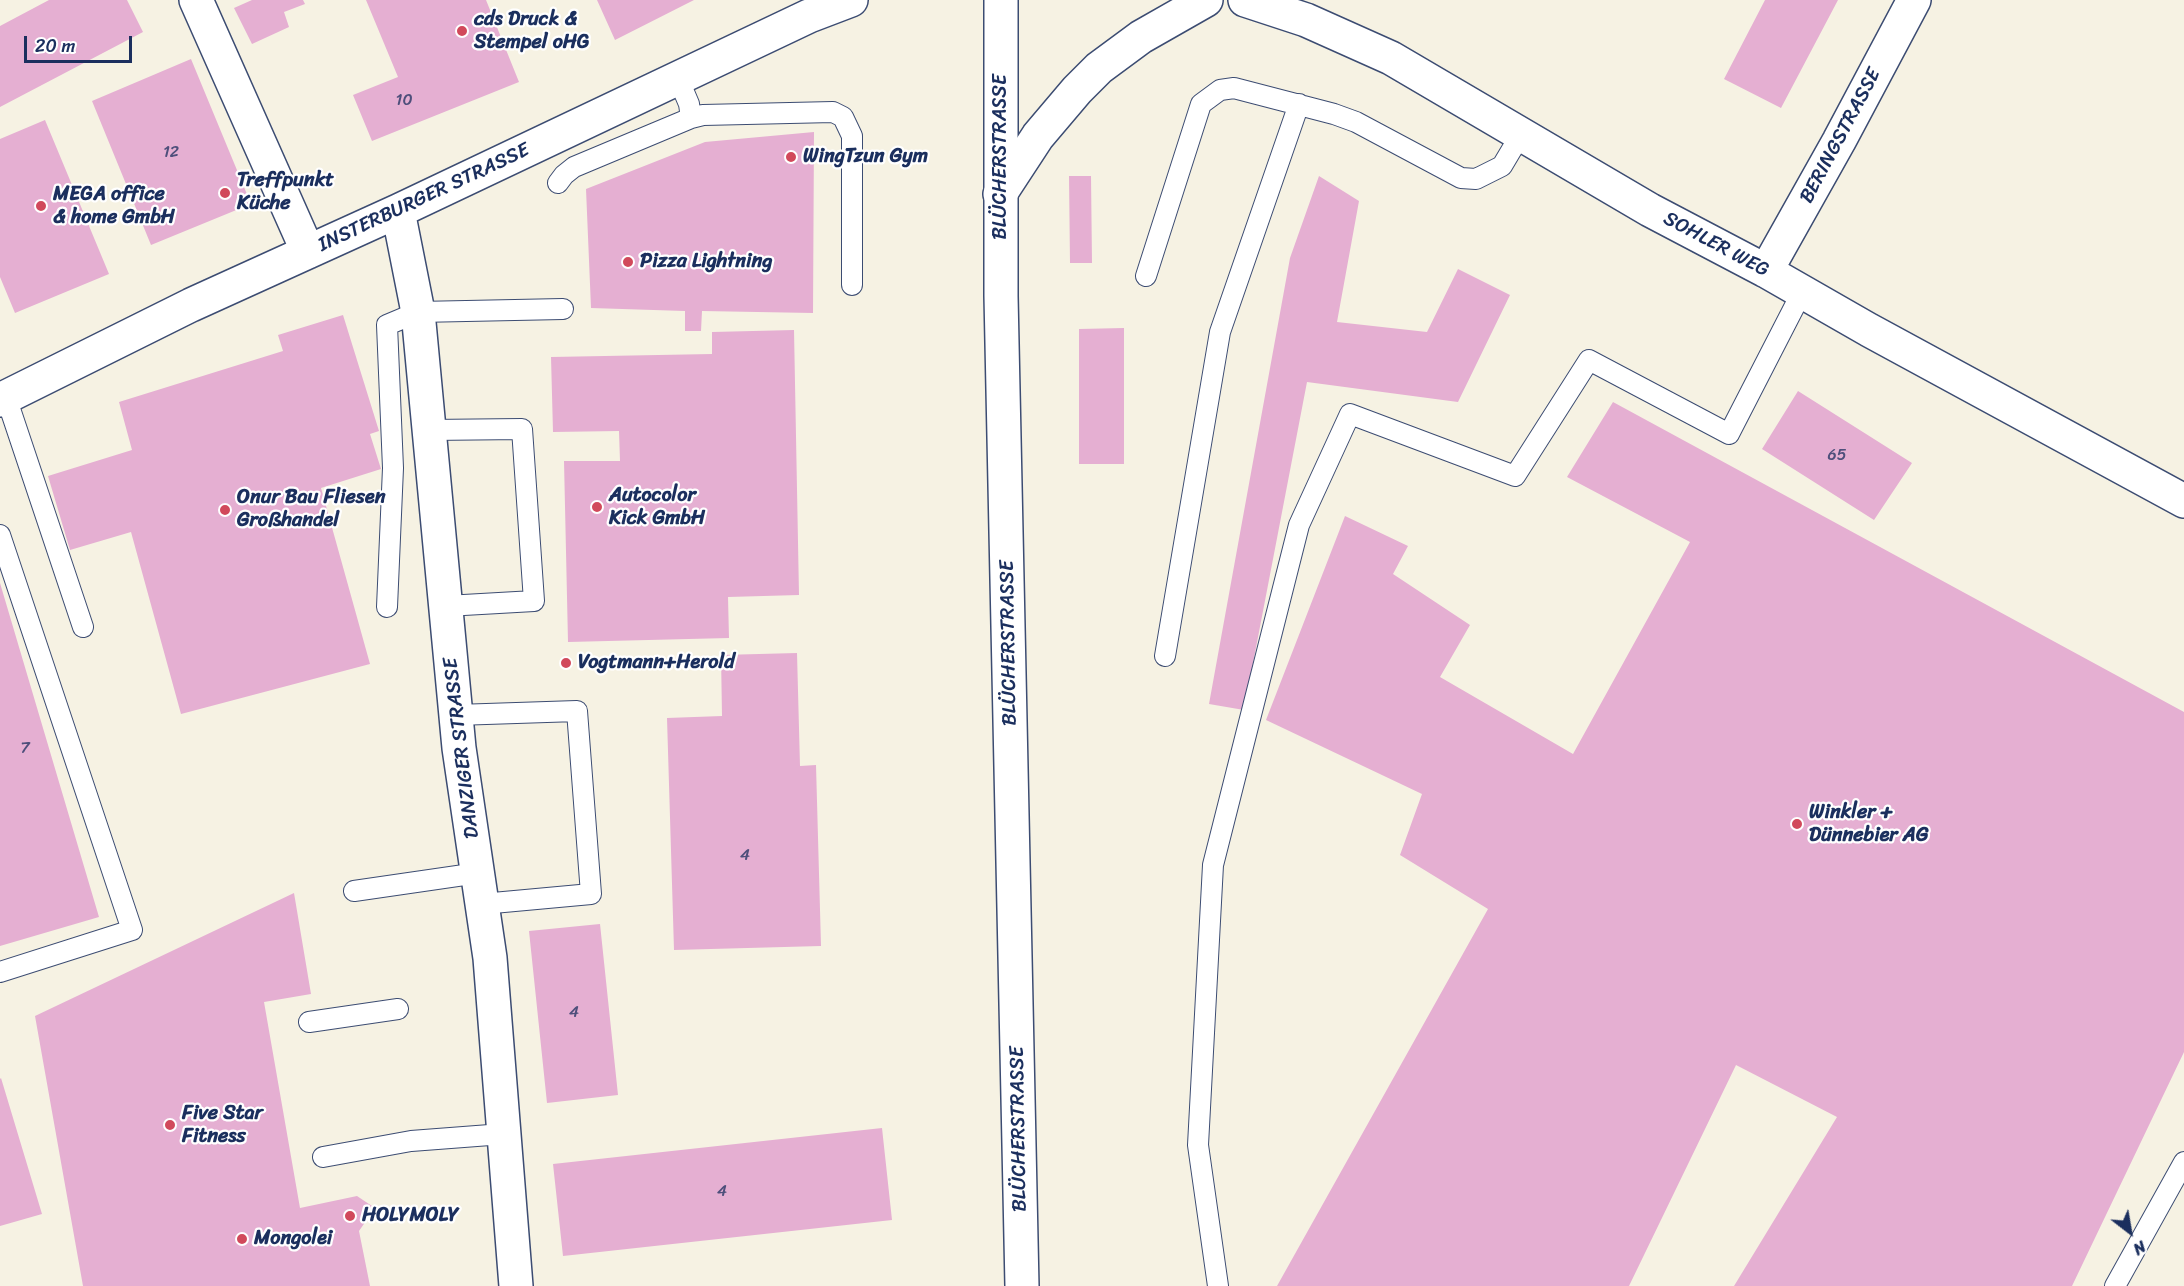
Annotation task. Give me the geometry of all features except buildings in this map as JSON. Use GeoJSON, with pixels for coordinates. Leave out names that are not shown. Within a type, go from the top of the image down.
{"type":"FeatureCollection","features":[{"type":"Feature","properties":{"kind":"street"},"geometry":{"type":"LineString","coordinates":[[196,0],[308,252]]}},
{"type":"Feature","properties":{"kind":"street","name":"INSTERBURGER STRASSE"},"geometry":{"type":"LineString","coordinates":[[3,399],[191,305],[398,211],[809,16],[851,0]]}},
{"type":"Feature","properties":{"kind":"street","name":"BLÜCHERSTRASSE"},"geometry":{"type":"LineString","coordinates":[[1001,0],[1000,194],[1022,1286]]}},
{"type":"Feature","properties":{"kind":"street"},"geometry":{"type":"LineString","coordinates":[[1000,194],[1038,136],[1099,68],[1134,42],[1206,0]]}},
{"type":"Feature","properties":{"kind":"street","name":"SOHLER WEG"},"geometry":{"type":"LineString","coordinates":[[1245,0],[1306,20],[1391,58],[1650,210],[1766,271],[2184,501]]}},
{"type":"Feature","properties":{"kind":"street","name":"BERINGSTRASSE"},"geometry":{"type":"LineString","coordinates":[[1766,271],[1914,0]]}},
{"type":"Feature","properties":{"kind":"street","name":"DANZIGER STRASSE"},"geometry":{"type":"LineString","coordinates":[[398,211],[418,312],[456,715],[490,958],[516,1286]]}},
{"type":"Feature","properties":{"kind":"lane"},"geometry":{"type":"LineString","coordinates":[[678,78],[691,118]]}},
{"type":"Feature","properties":{"kind":"lane"},"geometry":{"type":"LineString","coordinates":[[1146,276],[1201,104],[1220,90],[1234,88],[1299,104],[1356,122],[1461,178],[1476,179],[1502,166],[1521,134]]}},
{"type":"Feature","properties":{"kind":"lane"},"geometry":{"type":"LineString","coordinates":[[1165,656],[1220,332],[1299,104]]}},
{"type":"Feature","properties":{"kind":"lane"},"geometry":{"type":"LineString","coordinates":[[558,183],[574,167],[691,118],[833,112],[843,117],[852,136],[852,285]]}},
{"type":"Feature","properties":{"kind":"lane"},"geometry":{"type":"LineString","coordinates":[[1218,1286],[1198,1145],[1213,865],[1299,525],[1350,414],[1515,476],[1589,360],[1729,434],[1802,292]]}},
{"type":"Feature","properties":{"kind":"lane"},"geometry":{"type":"LineString","coordinates":[[387,607],[393,468],[387,325],[418,312],[563,309]]}},
{"type":"Feature","properties":{"kind":"lane"},"geometry":{"type":"LineString","coordinates":[[3,399],[83,627]]}},
{"type":"Feature","properties":{"kind":"lane"},"geometry":{"type":"LineString","coordinates":[[429,430],[522,429],[534,601],[446,606]]}},
{"type":"Feature","properties":{"kind":"lane"},"geometry":{"type":"LineString","coordinates":[[0,535],[132,930],[0,972]]}},
{"type":"Feature","properties":{"kind":"lane"},"geometry":{"type":"LineString","coordinates":[[354,891],[480,888],[591,894],[577,711],[456,715]]}},
{"type":"Feature","properties":{"kind":"lane"},"geometry":{"type":"LineString","coordinates":[[309,1022],[398,1009]]}},
{"type":"Feature","properties":{"kind":"lane"},"geometry":{"type":"LineString","coordinates":[[323,1157],[411,1141],[503,1134]]}},
{"type":"Feature","properties":{"kind":"lane"},"geometry":{"type":"LineString","coordinates":[[2115,1286],[2184,1162]]}},
{"type":"Feature","properties":{"kind":"place","name":"cds Druck & Stempel oHG"},"geometry":{"type":"Point","coordinates":[462,31]}},
{"type":"Feature","properties":{"kind":"place","name":"WingTzun Gym"},"geometry":{"type":"Point","coordinates":[791,157]}},
{"type":"Feature","properties":{"kind":"place","name":"Treffpunkt Küche"},"geometry":{"type":"Point","coordinates":[225,193]}},
{"type":"Feature","properties":{"kind":"place","name":"MEGA office & home GmbH"},"geometry":{"type":"Point","coordinates":[41,206]}},
{"type":"Feature","properties":{"kind":"place","name":"Pizza Lightning"},"geometry":{"type":"Point","coordinates":[628,262]}},
{"type":"Feature","properties":{"kind":"place","name":"Autocolor Kick GmbH"},"geometry":{"type":"Point","coordinates":[597,507]}},
{"type":"Feature","properties":{"kind":"place","name":"Onur Bau Fliesen Großhandel"},"geometry":{"type":"Point","coordinates":[225,510]}},
{"type":"Feature","properties":{"kind":"place","name":"Vogtmann+Herold"},"geometry":{"type":"Point","coordinates":[566,663]}},
{"type":"Feature","properties":{"kind":"place","name":"Winkler + Dünnebier AG"},"geometry":{"type":"Point","coordinates":[1797,824]}},
{"type":"Feature","properties":{"kind":"place","name":"Five Star Fitness"},"geometry":{"type":"Point","coordinates":[170,1125]}},
{"type":"Feature","properties":{"kind":"place","name":"HOLYMOLY"},"geometry":{"type":"Point","coordinates":[350,1216]}},
{"type":"Feature","properties":{"kind":"place","name":"Mongolei"},"geometry":{"type":"Point","coordinates":[242,1239]}}]}
